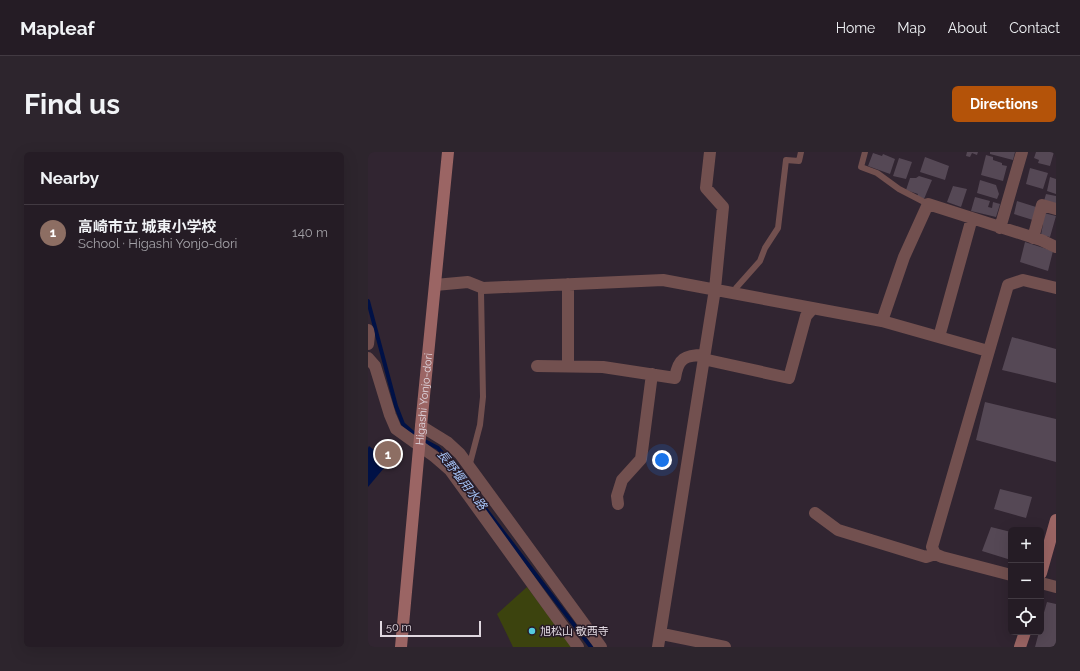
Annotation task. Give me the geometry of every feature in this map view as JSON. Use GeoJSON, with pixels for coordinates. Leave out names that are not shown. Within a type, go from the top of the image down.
{"type":"FeatureCollection","features":[{"type":"Feature","properties":{"kind":"street","name":"Higashi Yonjo-dori"},"geometry":{"type":"LineString","coordinates":[[401,647],[448,152]]}},
{"type":"Feature","properties":{"kind":"street"},"geometry":{"type":"LineString","coordinates":[[658,647],[715,289],[723,207],[706,188],[710,152]]}},
{"type":"Feature","properties":{"kind":"street"},"geometry":{"type":"LineString","coordinates":[[1000,228],[1022,152]]}},
{"type":"Feature","properties":{"kind":"street"},"geometry":{"type":"LineString","coordinates":[[882,321],[904,257],[928,204],[1033,238],[1056,247]]}},
{"type":"Feature","properties":{"kind":"street"},"geometry":{"type":"LineString","coordinates":[[1033,238],[1042,205],[1056,209]]}},
{"type":"Feature","properties":{"kind":"street"},"geometry":{"type":"LineString","coordinates":[[938,337],[972,218]]}},
{"type":"Feature","properties":{"kind":"street"},"geometry":{"type":"LineString","coordinates":[[435,285],[468,282],[483,288],[663,280],[882,321],[988,352]]}},
{"type":"Feature","properties":{"kind":"street"},"geometry":{"type":"LineString","coordinates":[[935,554],[932,547],[1008,284],[1023,280],[1056,288]]}},
{"type":"Feature","properties":{"kind":"street"},"geometry":{"type":"LineString","coordinates":[[568,284],[568,366]]}},
{"type":"Feature","properties":{"kind":"street"},"geometry":{"type":"LineString","coordinates":[[537,366],[603,367],[675,378],[676,366],[682,359],[693,355],[789,378],[806,316],[812,308]]}},
{"type":"Feature","properties":{"kind":"street"},"geometry":{"type":"LineString","coordinates":[[368,330],[368,344]]}},
{"type":"Feature","properties":{"kind":"street"},"geometry":{"type":"LineString","coordinates":[[368,358],[375,366],[390,415],[396,429],[450,470],[578,647]]}},
{"type":"Feature","properties":{"kind":"street"},"geometry":{"type":"LineString","coordinates":[[618,504],[617,496],[622,480],[641,460],[652,374]]}},
{"type":"Feature","properties":{"kind":"street"},"geometry":{"type":"LineString","coordinates":[[421,427],[447,442],[460,454],[601,647]]}},
{"type":"Feature","properties":{"kind":"street"},"geometry":{"type":"LineString","coordinates":[[815,513],[838,530],[926,557],[935,554],[1008,574]]}},
{"type":"Feature","properties":{"kind":"street"},"geometry":{"type":"LineString","coordinates":[[1044,563],[1056,520]]}},
{"type":"Feature","properties":{"kind":"street"},"geometry":{"type":"LineString","coordinates":[[1044,584],[1056,587]]}},
{"type":"Feature","properties":{"kind":"street"},"geometry":{"type":"LineString","coordinates":[[666,635],[724,647]]}},
{"type":"Feature","properties":{"kind":"street"},"geometry":{"type":"LineString","coordinates":[[1020,647],[1024,635]]}},
{"type":"Feature","properties":{"kind":"lane"},"geometry":{"type":"LineString","coordinates":[[735,293],[736,288],[760,261],[765,248],[778,228],[786,160],[799,161],[801,152]]}},
{"type":"Feature","properties":{"kind":"lane"},"geometry":{"type":"LineString","coordinates":[[865,152],[862,167],[877,173],[899,189],[928,204]]}},
{"type":"Feature","properties":{"kind":"lane"},"geometry":{"type":"LineString","coordinates":[[469,466],[480,425],[483,397],[480,292],[483,288]]}},
{"type":"Feature","properties":{"kind":"green space","name":"旭松山 敬西寺"},"geometry":{"type":"Polygon","coordinates":[[[527,587],[572,647],[513,647],[497,614],[527,587]]]}},
{"type":"Feature","properties":{"kind":"shaded area"},"geometry":{"type":"Polygon","coordinates":[[[369,446],[389,462],[368,487],[368,448],[369,446]]]}},
{"type":"Feature","properties":{"kind":"building"},"geometry":{"type":"Polygon","coordinates":[[[967,152],[978,152],[977,155],[972,153],[970,157],[966,156],[967,152]]]}},
{"type":"Feature","properties":{"kind":"building"},"geometry":{"type":"Polygon","coordinates":[[[990,152],[1015,152],[1013,160],[990,154],[990,152]]]}},
{"type":"Feature","properties":{"kind":"building"},"geometry":{"type":"Polygon","coordinates":[[[1036,152],[1054,152],[1050,166],[1038,163],[1039,160],[1034,158],[1036,152]]]}},
{"type":"Feature","properties":{"kind":"building"},"geometry":{"type":"Polygon","coordinates":[[[873,153],[882,156],[883,154],[895,159],[890,174],[868,166],[873,153]]]}},
{"type":"Feature","properties":{"kind":"building"},"geometry":{"type":"Polygon","coordinates":[[[986,155],[993,157],[993,160],[1007,166],[1003,181],[981,175],[986,155]]]}},
{"type":"Feature","properties":{"kind":"building"},"geometry":{"type":"Polygon","coordinates":[[[925,157],[949,166],[945,180],[920,172],[925,157]]]}},
{"type":"Feature","properties":{"kind":"building"},"geometry":{"type":"Polygon","coordinates":[[[899,158],[912,162],[906,179],[893,176],[899,158]]]}},
{"type":"Feature","properties":{"kind":"building"},"geometry":{"type":"Polygon","coordinates":[[[1030,168],[1048,173],[1043,189],[1026,184],[1030,168]]]}},
{"type":"Feature","properties":{"kind":"building"},"geometry":{"type":"Polygon","coordinates":[[[919,176],[932,180],[924,199],[917,196],[918,194],[906,190],[910,178],[916,178],[919,176]]]}},
{"type":"Feature","properties":{"kind":"building"},"geometry":{"type":"Polygon","coordinates":[[[1050,177],[1056,179],[1056,194],[1047,191],[1050,177]]]}},
{"type":"Feature","properties":{"kind":"building"},"geometry":{"type":"Polygon","coordinates":[[[980,180],[996,185],[999,194],[997,199],[977,193],[980,180]]]}},
{"type":"Feature","properties":{"kind":"building"},"geometry":{"type":"Polygon","coordinates":[[[953,186],[967,189],[961,207],[947,202],[953,186]]]}},
{"type":"Feature","properties":{"kind":"building"},"geometry":{"type":"Polygon","coordinates":[[[1046,194],[1056,196],[1056,205],[1044,201],[1046,194]]]}},
{"type":"Feature","properties":{"kind":"building"},"geometry":{"type":"Polygon","coordinates":[[[975,197],[990,201],[988,207],[992,208],[993,202],[1000,204],[996,217],[971,211],[975,197]]]}},
{"type":"Feature","properties":{"kind":"building"},"geometry":{"type":"Polygon","coordinates":[[[1017,201],[1036,207],[1033,220],[1014,214],[1017,201]]]}},
{"type":"Feature","properties":{"kind":"building"},"geometry":{"type":"Polygon","coordinates":[[[1044,213],[1056,216],[1050,237],[1041,235],[1044,213]]]}},
{"type":"Feature","properties":{"kind":"building"},"geometry":{"type":"Polygon","coordinates":[[[1025,242],[1053,251],[1048,271],[1020,262],[1025,242]]]}},
{"type":"Feature","properties":{"kind":"building"},"geometry":{"type":"Polygon","coordinates":[[[1012,337],[1056,349],[1056,383],[1002,370],[1012,337]]]}},
{"type":"Feature","properties":{"kind":"building"},"geometry":{"type":"Polygon","coordinates":[[[985,402],[1056,419],[1056,462],[976,440],[985,402]]]}},
{"type":"Feature","properties":{"kind":"building"},"geometry":{"type":"Polygon","coordinates":[[[1000,489],[1032,497],[1026,518],[994,509],[1000,489]]]}},
{"type":"Feature","properties":{"kind":"building"},"geometry":{"type":"Polygon","coordinates":[[[991,527],[1008,531],[1008,559],[982,551],[991,527]]]}},
{"type":"Feature","properties":{"kind":"building"},"geometry":{"type":"Polygon","coordinates":[[[1047,602],[1056,604],[1056,647],[1035,647],[1038,635],[1044,635],[1044,612],[1047,602]]]}},
{"type":"Feature","properties":{"kind":"waterway","name":"長野堰用水路"},"geometry":{"type":"LineString","coordinates":[[368,301],[396,406],[403,424],[419,438],[438,448],[452,465]]}},
{"type":"Feature","properties":{"kind":"waterway","name":"長野堰用水路"},"geometry":{"type":"LineString","coordinates":[[484,507],[591,647]]}},
{"type":"Feature","properties":{"kind":"place","name":"高崎市立 城東小学校"},"geometry":{"type":"Point","coordinates":[388,454]}},
{"type":"Feature","properties":{"kind":"place","name":"旭松山 敬西寺"},"geometry":{"type":"Point","coordinates":[532,631]}}]}
